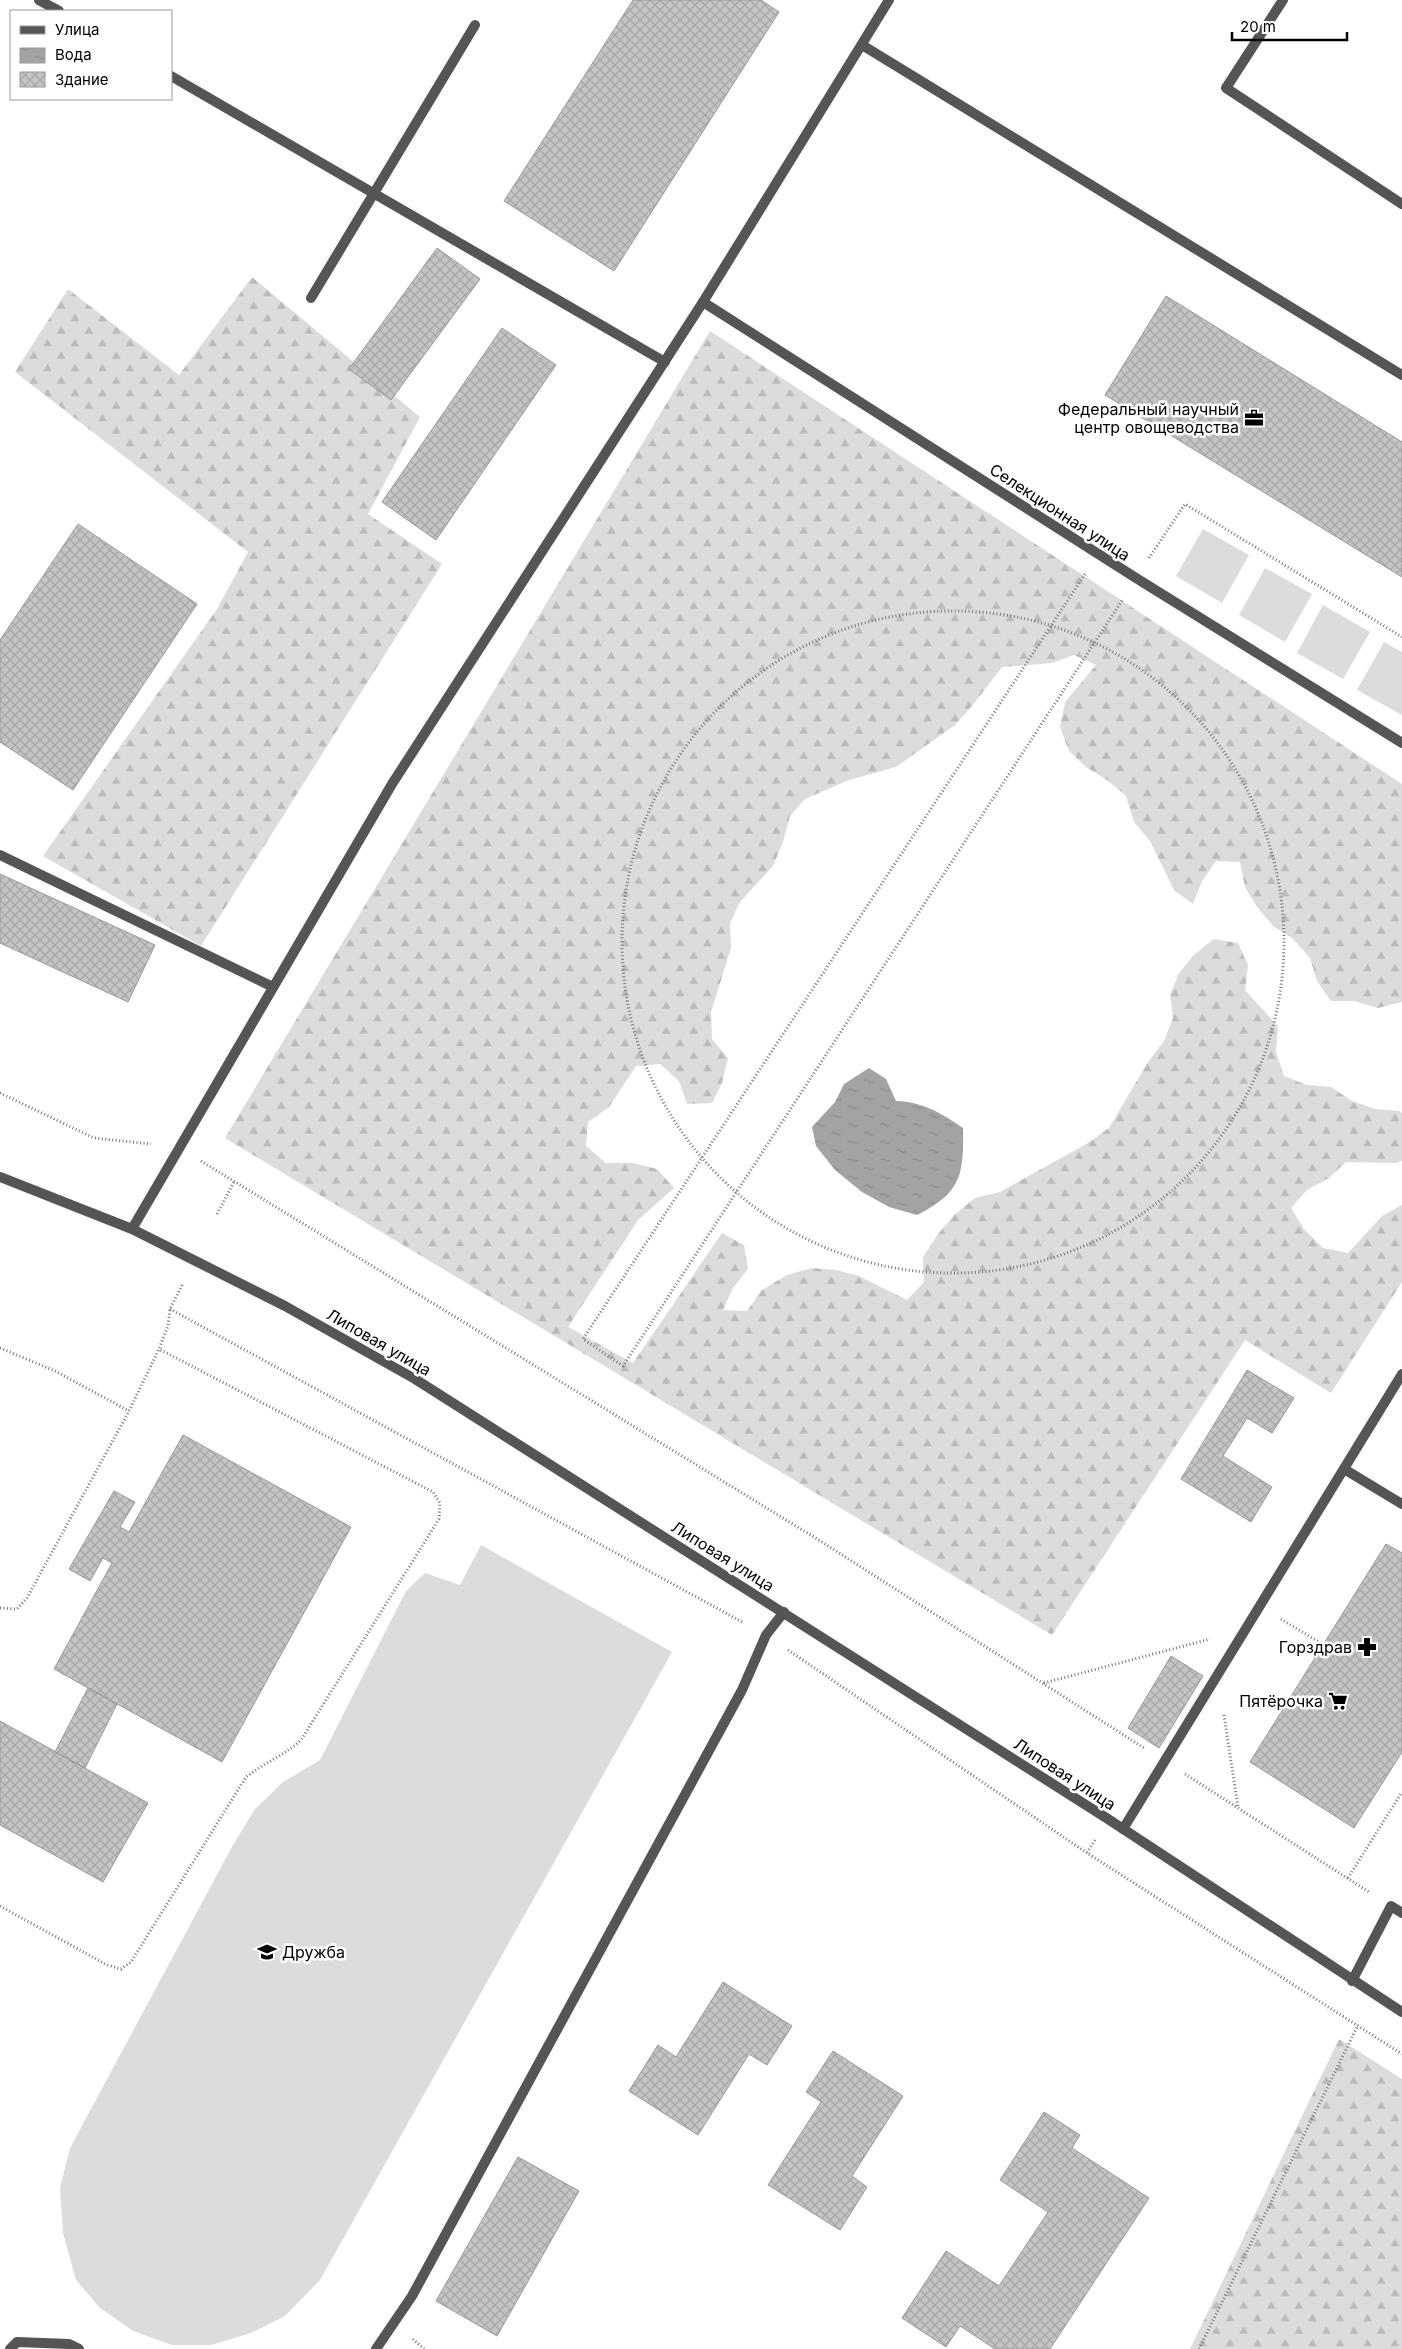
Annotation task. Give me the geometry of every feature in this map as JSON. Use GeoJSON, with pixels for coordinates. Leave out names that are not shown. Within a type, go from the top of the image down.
{"type":"FeatureCollection","features":[{"type":"Feature","properties":{"kind":"street"},"geometry":{"type":"LineString","coordinates":[[39,0],[57,10]]}},
{"type":"Feature","properties":{"kind":"street"},"geometry":{"type":"LineString","coordinates":[[132,1229],[392,784],[704,302],[890,0]]}},
{"type":"Feature","properties":{"kind":"street"},"geometry":{"type":"LineString","coordinates":[[1283,0],[1226,88],[1402,204]]}},
{"type":"Feature","properties":{"kind":"street"},"geometry":{"type":"LineString","coordinates":[[311,298],[376,193],[475,25]]}},
{"type":"Feature","properties":{"kind":"street"},"geometry":{"type":"LineString","coordinates":[[862,45],[1402,375]]}},
{"type":"Feature","properties":{"kind":"street"},"geometry":{"type":"LineString","coordinates":[[172,77],[665,362]]}},
{"type":"Feature","properties":{"kind":"street","name":"Селекционная улица"},"geometry":{"type":"LineString","coordinates":[[704,302],[1098,554],[1402,743]]}},
{"type":"Feature","properties":{"kind":"street"},"geometry":{"type":"LineString","coordinates":[[0,855],[273,987]]}},
{"type":"Feature","properties":{"kind":"street","name":"Липовая улица"},"geometry":{"type":"LineString","coordinates":[[0,1177],[132,1229],[285,1306],[415,1379],[1124,1829],[1352,1981],[1402,2012]]}},
{"type":"Feature","properties":{"kind":"street"},"geometry":{"type":"LineString","coordinates":[[1124,1829],[1402,1374]]}},
{"type":"Feature","properties":{"kind":"street"},"geometry":{"type":"LineString","coordinates":[[1344,1469],[1402,1504]]}},
{"type":"Feature","properties":{"kind":"street"},"geometry":{"type":"LineString","coordinates":[[376,2349],[417,2287],[742,1690],[766,1636],[784,1612]]}},
{"type":"Feature","properties":{"kind":"street"},"geometry":{"type":"LineString","coordinates":[[1352,1981],[1391,1906],[1402,1912]]}},
{"type":"Feature","properties":{"kind":"street"},"geometry":{"type":"LineString","coordinates":[[10,2349],[17,2342],[69,2344],[79,2349]]}},
{"type":"Feature","properties":{"kind":"path"},"geometry":{"type":"LineString","coordinates":[[1098,554],[583,1339],[623,1366],[1095,645],[1185,504],[1402,638]]}},
{"type":"Feature","properties":{"kind":"path"},"geometry":{"type":"LineString","coordinates":[[933,609],[1047,621],[1053,624],[1150,672],[1230,755],[1277,861],[1285,975],[1254,1086],[1186,1180],[1100,1241],[1001,1272],[895,1271],[796,1236],[713,1174],[653,1087],[622,987],[625,882],[660,782],[725,699],[821,636],[933,609]]}},
{"type":"Feature","properties":{"kind":"path"},"geometry":{"type":"LineString","coordinates":[[0,1093],[94,1138],[179,1147],[814,1537],[1391,1906]]}},
{"type":"Feature","properties":{"kind":"path"},"geometry":{"type":"LineString","coordinates":[[218,1214],[234,1182]]}},
{"type":"Feature","properties":{"kind":"path"},"geometry":{"type":"LineString","coordinates":[[0,1608],[17,1609],[27,1598],[129,1411],[159,1349],[168,1326],[170,1309],[184,1280]]}},
{"type":"Feature","properties":{"kind":"path"},"geometry":{"type":"LineString","coordinates":[[170,1309],[766,1636],[1087,1853]]}},
{"type":"Feature","properties":{"kind":"path"},"geometry":{"type":"LineString","coordinates":[[0,1348],[54,1371],[129,1411]]}},
{"type":"Feature","properties":{"kind":"path"},"geometry":{"type":"LineString","coordinates":[[0,1906],[107,1965],[121,1969],[131,1962],[246,1777],[262,1765],[290,1750],[301,1740],[439,1519],[440,1503],[433,1492],[159,1349]]}},
{"type":"Feature","properties":{"kind":"path"},"geometry":{"type":"LineString","coordinates":[[1260,1606],[1324,1645]]}},
{"type":"Feature","properties":{"kind":"path"},"geometry":{"type":"LineString","coordinates":[[1044,1683],[1246,1630]]}},
{"type":"Feature","properties":{"kind":"path"},"geometry":{"type":"LineString","coordinates":[[1217,1675],[1238,1808]]}},
{"type":"Feature","properties":{"kind":"path"},"geometry":{"type":"LineString","coordinates":[[1348,1878],[1402,1792]]}},
{"type":"Feature","properties":{"kind":"path"},"geometry":{"type":"LineString","coordinates":[[1199,2349],[1358,2025]]}},
{"type":"Feature","properties":{"kind":"green space"},"geometry":{"type":"Polygon","coordinates":[[[252,277],[420,417],[368,514],[442,564],[201,946],[43,856],[217,609],[248,552],[15,372],[68,289],[179,375],[252,277]]]}},
{"type":"Feature","properties":{"kind":"green space"},"geometry":{"type":"Polygon","coordinates":[[[710,331],[1402,784],[1402,1002],[1378,1008],[1354,1001],[1331,1001],[1317,981],[1310,958],[1293,939],[1273,926],[1257,907],[1245,887],[1240,862],[1216,861],[1202,881],[1193,904],[1174,890],[1150,841],[1134,822],[1126,796],[1107,780],[1086,767],[1069,751],[1060,727],[1065,702],[1096,665],[1074,655],[1052,663],[1002,667],[955,725],[896,767],[849,780],[805,799],[790,816],[783,842],[773,866],[740,902],[730,923],[731,948],[711,1012],[712,1039],[728,1058],[722,1083],[712,1103],[687,1104],[679,1081],[660,1064],[636,1066],[609,1107],[588,1122],[586,1146],[606,1163],[633,1163],[657,1169],[674,1188],[638,1220],[568,1327],[633,1363],[722,1233],[744,1245],[748,1269],[733,1288],[723,1310],[747,1311],[762,1290],[787,1275],[812,1268],[836,1270],[859,1276],[907,1300],[924,1282],[923,1257],[938,1234],[955,1214],[975,1198],[1000,1192],[1088,1143],[1109,1128],[1148,1062],[1164,1041],[1173,1018],[1170,995],[1179,973],[1195,954],[1214,939],[1238,943],[1248,965],[1245,990],[1278,1026],[1276,1052],[1284,1076],[1307,1085],[1331,1087],[1352,1101],[1375,1109],[1400,1111],[1402,1113],[1402,1161],[1396,1163],[1346,1162],[1329,1178],[1307,1190],[1291,1208],[1304,1229],[1323,1248],[1348,1253],[1382,1216],[1402,1205],[1402,1282],[1331,1393],[1245,1340],[1052,1635],[225,1138],[710,331]]]}},
{"type":"Feature","properties":{"kind":"green space"},"geometry":{"type":"Polygon","coordinates":[[[1203,529],[1249,555],[1222,603],[1176,576],[1203,529]]]}},
{"type":"Feature","properties":{"kind":"green space"},"geometry":{"type":"Polygon","coordinates":[[[1265,568],[1312,594],[1285,642],[1239,615],[1265,568]]]}},
{"type":"Feature","properties":{"kind":"green space"},"geometry":{"type":"Polygon","coordinates":[[[1323,605],[1370,632],[1343,679],[1297,653],[1323,605]]]}},
{"type":"Feature","properties":{"kind":"green space"},"geometry":{"type":"Polygon","coordinates":[[[1384,642],[1402,652],[1402,715],[1357,690],[1384,642]]]}},
{"type":"Feature","properties":{"kind":"green space"},"geometry":{"type":"Polygon","coordinates":[[[481,1545],[672,1652],[320,2280],[285,2316],[251,2333],[211,2345],[172,2345],[133,2331],[100,2308],[76,2280],[63,2233],[60,2188],[70,2148],[233,1845],[255,1809],[283,1782],[320,1760],[406,1591],[425,1573],[460,1585],[481,1545]]]}},
{"type":"Feature","properties":{"kind":"green space"},"geometry":{"type":"Polygon","coordinates":[[[1339,2039],[1402,2079],[1402,2349],[1190,2349],[1339,2039]]]}},
{"type":"Feature","properties":{"kind":"water"},"geometry":{"type":"Polygon","coordinates":[[[869,1068],[886,1079],[896,1101],[931,1109],[963,1128],[962,1158],[957,1181],[943,1199],[917,1215],[889,1207],[862,1192],[835,1170],[816,1146],[812,1127],[835,1102],[844,1084],[869,1068]]]}},
{"type":"Feature","properties":{"kind":"building"},"geometry":{"type":"Polygon","coordinates":[[[633,0],[761,0],[779,12],[614,271],[504,201],[633,0]]]}},
{"type":"Feature","properties":{"kind":"building"},"geometry":{"type":"Polygon","coordinates":[[[437,248],[480,279],[391,400],[349,369],[437,248]]]}},
{"type":"Feature","properties":{"kind":"building","name":"Федеральный научный центр овощеводства"},"geometry":{"type":"Polygon","coordinates":[[[1166,296],[1402,442],[1402,577],[1105,395],[1166,296]]]}},
{"type":"Feature","properties":{"kind":"building"},"geometry":{"type":"Polygon","coordinates":[[[502,328],[556,365],[436,540],[382,502],[502,328]]]}},
{"type":"Feature","properties":{"kind":"building"},"geometry":{"type":"Polygon","coordinates":[[[78,524],[197,604],[73,790],[0,742],[0,640],[78,524]]]}},
{"type":"Feature","properties":{"kind":"building"},"geometry":{"type":"Polygon","coordinates":[[[0,874],[155,945],[128,1002],[0,943],[0,874]]]}},
{"type":"Feature","properties":{"kind":"building"},"geometry":{"type":"Polygon","coordinates":[[[1247,1370],[1294,1398],[1272,1433],[1247,1418],[1223,1456],[1272,1487],[1251,1522],[1181,1479],[1247,1370]]]}},
{"type":"Feature","properties":{"kind":"building"},"geometry":{"type":"Polygon","coordinates":[[[183,1435],[351,1527],[222,1762],[54,1669],[112,1563],[103,1558],[90,1581],[69,1569],[114,1491],[135,1502],[120,1527],[129,1532],[183,1435]]]}},
{"type":"Feature","properties":{"kind":"building"},"geometry":{"type":"Polygon","coordinates":[[[1386,1544],[1402,1553],[1402,1752],[1354,1828],[1250,1762],[1386,1544]]]}},
{"type":"Feature","properties":{"kind":"building"},"geometry":{"type":"Polygon","coordinates":[[[1171,1656],[1203,1676],[1159,1748],[1128,1728],[1171,1656]]]}},
{"type":"Feature","properties":{"kind":"building"},"geometry":{"type":"Polygon","coordinates":[[[88,1688],[117,1704],[85,1768],[55,1752],[88,1688]]]}},
{"type":"Feature","properties":{"kind":"building"},"geometry":{"type":"Polygon","coordinates":[[[0,1721],[148,1803],[103,1882],[0,1825],[0,1721]]]}},
{"type":"Feature","properties":{"kind":"building"},"geometry":{"type":"Polygon","coordinates":[[[723,1982],[792,2026],[767,2065],[749,2054],[698,2135],[629,2091],[658,2045],[676,2057],[723,1982]]]}},
{"type":"Feature","properties":{"kind":"building"},"geometry":{"type":"Polygon","coordinates":[[[833,2051],[903,2096],[852,2176],[867,2187],[840,2230],[768,2185],[821,2102],[806,2092],[833,2051]]]}},
{"type":"Feature","properties":{"kind":"building"},"geometry":{"type":"Polygon","coordinates":[[[1044,2112],[1080,2135],[1072,2148],[1149,2198],[1050,2349],[995,2349],[960,2326],[946,2347],[902,2318],[946,2251],[999,2286],[1048,2212],[1000,2180],[1044,2112]]]}},
{"type":"Feature","properties":{"kind":"building"},"geometry":{"type":"Polygon","coordinates":[[[518,2157],[579,2191],[497,2336],[436,2301],[518,2157]]]}},
{"type":"Feature","properties":{"kind":"place","name":"Федеральный научный центр овощеводства"},"geometry":{"type":"Point","coordinates":[1254,418]}},
{"type":"Feature","properties":{"kind":"place","name":"Горздрав"},"geometry":{"type":"Point","coordinates":[1367,1647]}},
{"type":"Feature","properties":{"kind":"place","name":"Пятёрочка"},"geometry":{"type":"Point","coordinates":[1338,1701]}},
{"type":"Feature","properties":{"kind":"place","name":"Дружба"},"geometry":{"type":"Point","coordinates":[267,1952]}}]}
